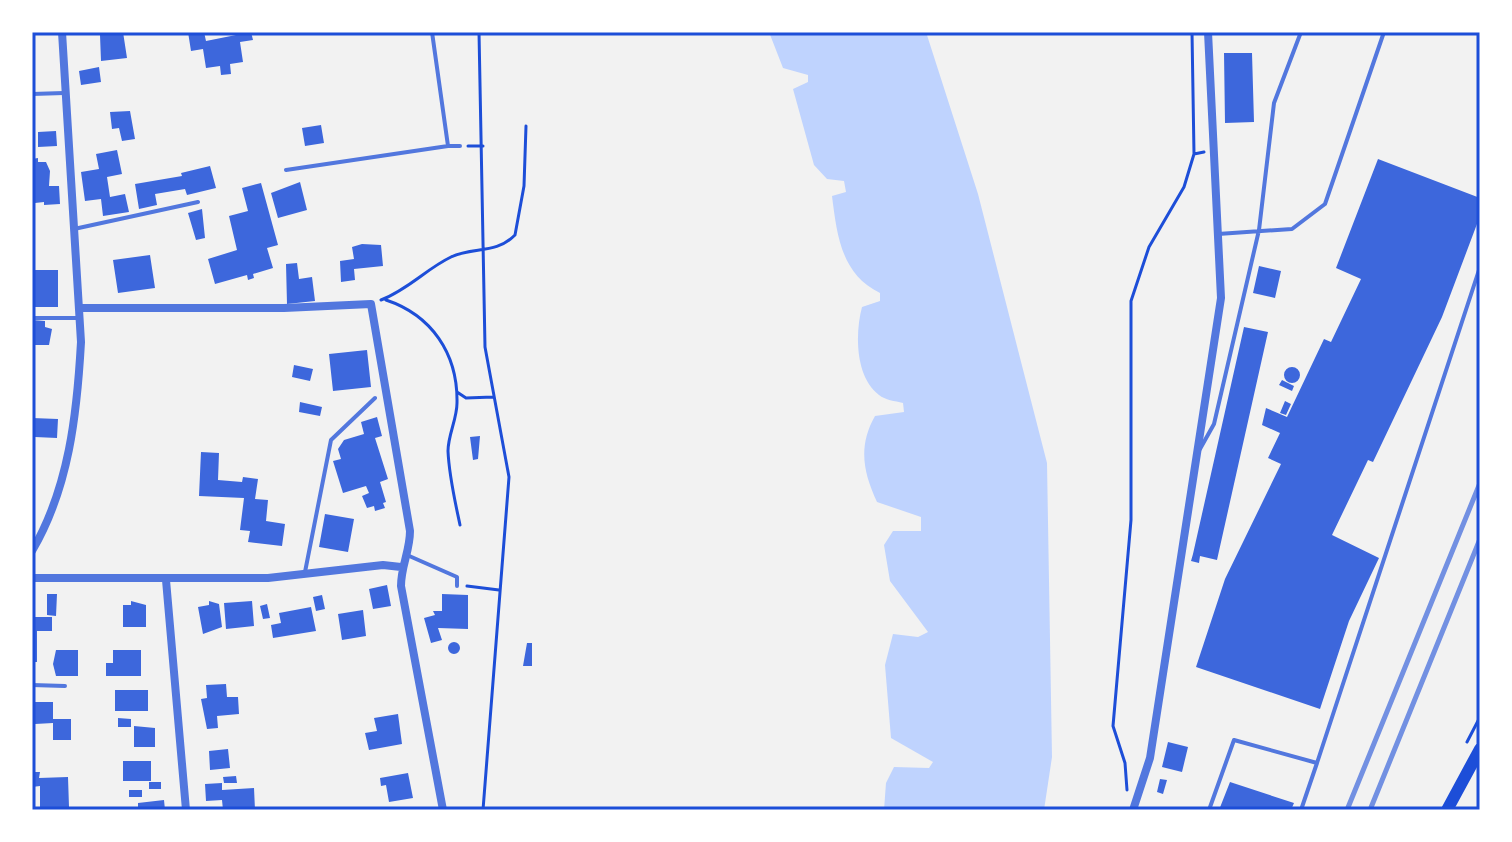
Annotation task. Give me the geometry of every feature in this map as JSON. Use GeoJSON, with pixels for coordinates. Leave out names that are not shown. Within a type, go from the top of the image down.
{"type":"FeatureCollection","features":[{"type":"Feature","properties":{"kind":"main road"},"geometry":{"type":"LineString","coordinates":[[1447,810],[1480,749]]}},
{"type":"Feature","properties":{"kind":"street"},"geometry":{"type":"LineString","coordinates":[[32,551],[52,517],[64,474],[79,380],[79,312],[62,32]]}},
{"type":"Feature","properties":{"kind":"street"},"geometry":{"type":"LineString","coordinates":[[1133,810],[1150,758],[1221,298],[1208,32]]}},
{"type":"Feature","properties":{"kind":"street"},"geometry":{"type":"LineString","coordinates":[[79,312],[371,304],[410,531],[407,555],[401,567],[401,586],[443,810]]}},
{"type":"Feature","properties":{"kind":"street"},"geometry":{"type":"LineString","coordinates":[[32,578],[166,580],[305,574],[383,565],[401,567]]}},
{"type":"Feature","properties":{"kind":"street"},"geometry":{"type":"LineString","coordinates":[[166,580],[186,810]]}},
{"type":"Feature","properties":{"kind":"lane"},"geometry":{"type":"LineString","coordinates":[[432,32],[448,146]]}},
{"type":"Feature","properties":{"kind":"lane"},"geometry":{"type":"LineString","coordinates":[[1199,451],[1214,424],[1259,230],[1274,103],[1301,32]]}},
{"type":"Feature","properties":{"kind":"lane"},"geometry":{"type":"LineString","coordinates":[[1217,234],[1292,229],[1325,204],[1384,32]]}},
{"type":"Feature","properties":{"kind":"lane"},"geometry":{"type":"LineString","coordinates":[[32,94],[66,93]]}},
{"type":"Feature","properties":{"kind":"lane"},"geometry":{"type":"LineString","coordinates":[[286,170],[460,146]]}},
{"type":"Feature","properties":{"kind":"lane"},"geometry":{"type":"LineString","coordinates":[[74,229],[198,202]]}},
{"type":"Feature","properties":{"kind":"lane"},"geometry":{"type":"LineString","coordinates":[[1301,810],[1480,267]]}},
{"type":"Feature","properties":{"kind":"lane"},"geometry":{"type":"LineString","coordinates":[[32,318],[79,312]]}},
{"type":"Feature","properties":{"kind":"lane"},"geometry":{"type":"LineString","coordinates":[[305,574],[331,440],[375,398]]}},
{"type":"Feature","properties":{"kind":"lane"},"geometry":{"type":"LineString","coordinates":[[407,555],[457,577],[457,585]]}},
{"type":"Feature","properties":{"kind":"lane"},"geometry":{"type":"LineString","coordinates":[[32,685],[65,686]]}},
{"type":"Feature","properties":{"kind":"lane"},"geometry":{"type":"LineString","coordinates":[[1209,810],[1234,740],[1317,763]]}},
{"type":"Feature","properties":{"kind":"path"},"geometry":{"type":"LineString","coordinates":[[479,32],[485,347],[509,477],[509,512],[499,590],[483,810]]}},
{"type":"Feature","properties":{"kind":"path"},"geometry":{"type":"LineString","coordinates":[[1138,792],[1125,790],[1125,763],[1113,726],[1131,520],[1131,301],[1149,247],[1184,187],[1194,154],[1192,32]]}},
{"type":"Feature","properties":{"kind":"path"},"geometry":{"type":"LineString","coordinates":[[371,304],[404,291],[452,257],[504,246],[515,235],[522,208],[526,126]]}},
{"type":"Feature","properties":{"kind":"path"},"geometry":{"type":"LineString","coordinates":[[460,146],[483,146]]}},
{"type":"Feature","properties":{"kind":"path"},"geometry":{"type":"LineString","coordinates":[[1194,154],[1212,151]]}},
{"type":"Feature","properties":{"kind":"path"},"geometry":{"type":"LineString","coordinates":[[384,299],[409,308],[432,327],[449,355],[458,395],[466,398],[493,397]]}},
{"type":"Feature","properties":{"kind":"path"},"geometry":{"type":"LineString","coordinates":[[456,389],[457,405],[448,450],[460,525]]}},
{"type":"Feature","properties":{"kind":"path"},"geometry":{"type":"LineString","coordinates":[[457,585],[499,590]]}},
{"type":"Feature","properties":{"kind":"water"},"geometry":{"type":"Polygon","coordinates":[[[769,32],[926,32],[978,194],[1047,463],[1052,757],[1044,810],[884,810],[886,783],[894,767],[929,768],[933,762],[891,738],[885,665],[893,634],[918,637],[928,632],[890,581],[884,545],[893,531],[921,531],[921,517],[877,502],[868,480],[864,448],[875,416],[904,412],[903,403],[884,398],[871,387],[861,366],[858,329],[862,307],[880,301],[880,293],[857,275],[843,252],[832,196],[846,192],[844,181],[827,179],[814,165],[793,89],[808,82],[808,75],[783,68],[769,32]]]}},
{"type":"Feature","properties":{"kind":"building"},"geometry":{"type":"Polygon","coordinates":[[[123,32],[127,58],[101,61],[100,35],[123,32]]]}},
{"type":"Feature","properties":{"kind":"building"},"geometry":{"type":"Polygon","coordinates":[[[188,32],[204,32],[206,41],[251,32],[253,40],[240,42],[243,62],[230,64],[231,74],[221,75],[220,66],[206,68],[203,49],[191,51],[188,32]]]}},
{"type":"Feature","properties":{"kind":"building"},"geometry":{"type":"Polygon","coordinates":[[[1224,53],[1252,53],[1254,122],[1225,123],[1224,53]]]}},
{"type":"Feature","properties":{"kind":"building"},"geometry":{"type":"Polygon","coordinates":[[[99,67],[101,82],[81,85],[79,71],[99,67]]]}},
{"type":"Feature","properties":{"kind":"building"},"geometry":{"type":"Polygon","coordinates":[[[130,111],[135,139],[122,141],[119,128],[112,129],[110,112],[130,111]]]}},
{"type":"Feature","properties":{"kind":"building"},"geometry":{"type":"Polygon","coordinates":[[[321,125],[324,143],[305,146],[302,128],[321,125]]]}},
{"type":"Feature","properties":{"kind":"building"},"geometry":{"type":"Polygon","coordinates":[[[56,131],[57,146],[38,147],[38,132],[56,131]]]}},
{"type":"Feature","properties":{"kind":"building"},"geometry":{"type":"Polygon","coordinates":[[[117,150],[122,174],[107,177],[110,197],[125,194],[129,212],[103,216],[101,199],[85,201],[81,172],[99,169],[96,154],[117,150]]]}},
{"type":"Feature","properties":{"kind":"building"},"geometry":{"type":"Polygon","coordinates":[[[38,158],[38,162],[46,162],[50,171],[49,186],[59,186],[60,204],[44,205],[44,202],[35,203],[32,199],[32,159],[38,158]]]}},
{"type":"Feature","properties":{"kind":"building"},"geometry":{"type":"Polygon","coordinates":[[[1378,159],[1480,198],[1480,216],[1442,317],[1373,462],[1368,460],[1332,535],[1379,558],[1349,621],[1320,709],[1196,667],[1225,579],[1281,464],[1268,458],[1280,433],[1262,425],[1266,408],[1287,417],[1324,339],[1331,342],[1361,279],[1336,268],[1378,159]]]}},
{"type":"Feature","properties":{"kind":"building"},"geometry":{"type":"Polygon","coordinates":[[[210,166],[216,188],[187,195],[185,189],[155,194],[157,205],[139,209],[135,184],[182,176],[181,173],[210,166]]]}},
{"type":"Feature","properties":{"kind":"building"},"geometry":{"type":"Polygon","coordinates":[[[300,182],[307,210],[278,218],[271,193],[300,182]]]}},
{"type":"Feature","properties":{"kind":"building"},"geometry":{"type":"Polygon","coordinates":[[[261,183],[278,245],[267,248],[273,268],[253,274],[254,278],[248,280],[247,275],[215,284],[208,259],[237,250],[229,216],[248,211],[242,188],[261,183]]]}},
{"type":"Feature","properties":{"kind":"building"},"geometry":{"type":"Polygon","coordinates":[[[202,209],[205,238],[196,240],[188,213],[202,209]]]}},
{"type":"Feature","properties":{"kind":"building"},"geometry":{"type":"Polygon","coordinates":[[[381,245],[383,266],[354,269],[355,280],[341,282],[340,261],[354,259],[352,247],[381,245]]]}},
{"type":"Feature","properties":{"kind":"building"},"geometry":{"type":"Polygon","coordinates":[[[150,255],[155,288],[118,293],[113,260],[150,255]]]}},
{"type":"Feature","properties":{"kind":"building"},"geometry":{"type":"Polygon","coordinates":[[[297,263],[299,279],[312,277],[315,301],[287,304],[286,264],[297,263]]]}},
{"type":"Feature","properties":{"kind":"building"},"geometry":{"type":"Polygon","coordinates":[[[1259,266],[1281,271],[1275,298],[1253,293],[1259,266]]]}},
{"type":"Feature","properties":{"kind":"building"},"geometry":{"type":"Polygon","coordinates":[[[32,270],[58,270],[58,307],[32,307],[32,270]]]}},
{"type":"Feature","properties":{"kind":"building"},"geometry":{"type":"Polygon","coordinates":[[[32,320],[45,321],[45,327],[52,329],[49,345],[32,345],[32,320]]]}},
{"type":"Feature","properties":{"kind":"building"},"geometry":{"type":"Polygon","coordinates":[[[1244,327],[1268,332],[1217,560],[1200,556],[1199,563],[1191,561],[1244,327]]]}},
{"type":"Feature","properties":{"kind":"building"},"geometry":{"type":"Polygon","coordinates":[[[367,350],[371,387],[333,391],[329,354],[367,350]]]}},
{"type":"Feature","properties":{"kind":"building"},"geometry":{"type":"Polygon","coordinates":[[[294,365],[313,369],[310,381],[292,377],[294,365]]]}},
{"type":"Feature","properties":{"kind":"building"},"geometry":{"type":"Polygon","coordinates":[[[1292,367],[1298,369],[1298,381],[1292,383],[1286,381],[1284,375],[1286,369],[1292,367]]]}},
{"type":"Feature","properties":{"kind":"building"},"geometry":{"type":"Polygon","coordinates":[[[1282,380],[1294,386],[1292,391],[1279,385],[1282,380]]]}},
{"type":"Feature","properties":{"kind":"building"},"geometry":{"type":"Polygon","coordinates":[[[1285,401],[1291,404],[1286,415],[1280,413],[1285,401]]]}},
{"type":"Feature","properties":{"kind":"building"},"geometry":{"type":"Polygon","coordinates":[[[300,402],[322,407],[320,416],[299,412],[300,402]]]}},
{"type":"Feature","properties":{"kind":"building"},"geometry":{"type":"Polygon","coordinates":[[[377,417],[382,436],[375,438],[388,479],[380,482],[385,508],[375,511],[374,506],[367,508],[362,496],[369,493],[366,486],[343,493],[333,461],[341,459],[338,449],[344,440],[364,434],[361,422],[377,417]]]}},
{"type":"Feature","properties":{"kind":"building"},"geometry":{"type":"Polygon","coordinates":[[[32,418],[58,419],[57,438],[35,437],[32,418]]]}},
{"type":"Feature","properties":{"kind":"building"},"geometry":{"type":"Polygon","coordinates":[[[480,436],[478,459],[473,460],[470,437],[480,436]]]}},
{"type":"Feature","properties":{"kind":"building"},"geometry":{"type":"Polygon","coordinates":[[[201,452],[219,453],[218,480],[242,482],[243,477],[258,479],[255,499],[268,500],[266,521],[285,524],[282,546],[248,542],[250,531],[240,530],[244,498],[199,496],[201,452]]]}},
{"type":"Feature","properties":{"kind":"building"},"geometry":{"type":"Polygon","coordinates":[[[325,514],[354,519],[348,552],[319,547],[325,514]]]}},
{"type":"Feature","properties":{"kind":"building"},"geometry":{"type":"Polygon","coordinates":[[[387,585],[391,606],[373,609],[369,589],[387,585]]]}},
{"type":"Feature","properties":{"kind":"building"},"geometry":{"type":"Polygon","coordinates":[[[47,594],[57,594],[56,616],[47,615],[47,594]]]}},
{"type":"Feature","properties":{"kind":"building"},"geometry":{"type":"Polygon","coordinates":[[[442,594],[468,595],[468,629],[438,628],[442,640],[431,643],[424,618],[435,615],[433,611],[442,611],[442,594]]]}},
{"type":"Feature","properties":{"kind":"building"},"geometry":{"type":"Polygon","coordinates":[[[322,595],[325,609],[316,611],[313,597],[322,595]]]}},
{"type":"Feature","properties":{"kind":"building"},"geometry":{"type":"Polygon","coordinates":[[[131,601],[146,605],[146,627],[123,627],[123,605],[131,605],[131,601]]]}},
{"type":"Feature","properties":{"kind":"building"},"geometry":{"type":"Polygon","coordinates":[[[209,601],[219,604],[222,627],[203,634],[198,607],[209,605],[209,601]]]}},
{"type":"Feature","properties":{"kind":"building"},"geometry":{"type":"Polygon","coordinates":[[[252,601],[254,626],[226,629],[224,603],[252,601]]]}},
{"type":"Feature","properties":{"kind":"building"},"geometry":{"type":"Polygon","coordinates":[[[267,604],[270,618],[263,619],[260,606],[267,604]]]}},
{"type":"Feature","properties":{"kind":"building"},"geometry":{"type":"Polygon","coordinates":[[[311,607],[316,631],[273,638],[271,625],[281,623],[279,613],[311,607]]]}},
{"type":"Feature","properties":{"kind":"building"},"geometry":{"type":"Polygon","coordinates":[[[363,610],[366,636],[342,640],[338,614],[363,610]]]}},
{"type":"Feature","properties":{"kind":"building"},"geometry":{"type":"Polygon","coordinates":[[[32,617],[52,617],[52,631],[37,631],[37,662],[32,662],[32,617]]]}},
{"type":"Feature","properties":{"kind":"building"},"geometry":{"type":"Polygon","coordinates":[[[454,642],[460,648],[454,654],[448,648],[454,642]]]}},
{"type":"Feature","properties":{"kind":"building"},"geometry":{"type":"Polygon","coordinates":[[[527,643],[532,643],[532,666],[523,666],[527,643]]]}},
{"type":"Feature","properties":{"kind":"building"},"geometry":{"type":"Polygon","coordinates":[[[56,650],[78,650],[78,676],[56,676],[53,664],[56,650]]]}},
{"type":"Feature","properties":{"kind":"building"},"geometry":{"type":"Polygon","coordinates":[[[113,650],[141,650],[141,676],[106,676],[106,663],[113,663],[113,650]]]}},
{"type":"Feature","properties":{"kind":"building"},"geometry":{"type":"Polygon","coordinates":[[[226,684],[227,697],[238,697],[239,714],[217,716],[218,728],[207,729],[201,699],[207,698],[206,685],[226,684]]]}},
{"type":"Feature","properties":{"kind":"building"},"geometry":{"type":"Polygon","coordinates":[[[115,690],[148,690],[148,711],[115,711],[115,690]]]}},
{"type":"Feature","properties":{"kind":"building"},"geometry":{"type":"Polygon","coordinates":[[[34,702],[53,702],[53,719],[71,719],[71,740],[53,740],[53,723],[35,724],[34,702]]]}},
{"type":"Feature","properties":{"kind":"building"},"geometry":{"type":"Polygon","coordinates":[[[398,714],[402,744],[369,750],[365,733],[377,731],[374,718],[398,714]]]}},
{"type":"Feature","properties":{"kind":"building"},"geometry":{"type":"Polygon","coordinates":[[[118,718],[131,719],[131,727],[118,727],[118,718]]]}},
{"type":"Feature","properties":{"kind":"building"},"geometry":{"type":"Polygon","coordinates":[[[134,726],[155,728],[155,747],[134,747],[134,726]]]}},
{"type":"Feature","properties":{"kind":"building"},"geometry":{"type":"Polygon","coordinates":[[[1168,742],[1188,747],[1182,772],[1162,767],[1168,742]]]}},
{"type":"Feature","properties":{"kind":"building"},"geometry":{"type":"Polygon","coordinates":[[[228,749],[230,768],[210,770],[209,751],[228,749]]]}},
{"type":"Feature","properties":{"kind":"building"},"geometry":{"type":"Polygon","coordinates":[[[123,761],[151,761],[151,781],[123,781],[123,761]]]}},
{"type":"Feature","properties":{"kind":"building"},"geometry":{"type":"Polygon","coordinates":[[[32,772],[40,772],[39,778],[68,777],[69,807],[40,808],[40,786],[32,787],[32,772]]]}},
{"type":"Feature","properties":{"kind":"building"},"geometry":{"type":"Polygon","coordinates":[[[408,773],[413,798],[389,802],[386,785],[381,786],[380,778],[408,773]]]}},
{"type":"Feature","properties":{"kind":"building"},"geometry":{"type":"Polygon","coordinates":[[[236,776],[237,783],[224,783],[223,777],[236,776]]]}},
{"type":"Feature","properties":{"kind":"building"},"geometry":{"type":"Polygon","coordinates":[[[1160,779],[1167,780],[1163,794],[1157,792],[1160,779]]]}},
{"type":"Feature","properties":{"kind":"building"},"geometry":{"type":"Polygon","coordinates":[[[149,782],[161,782],[161,789],[149,789],[149,782]]]}},
{"type":"Feature","properties":{"kind":"building"},"geometry":{"type":"Polygon","coordinates":[[[1230,782],[1294,803],[1291,810],[1219,810],[1230,782]]]}},
{"type":"Feature","properties":{"kind":"building"},"geometry":{"type":"Polygon","coordinates":[[[222,783],[222,790],[254,788],[255,810],[223,810],[222,800],[206,801],[205,784],[222,783]]]}},
{"type":"Feature","properties":{"kind":"building"},"geometry":{"type":"Polygon","coordinates":[[[129,790],[142,790],[142,797],[129,797],[129,790]]]}},
{"type":"Feature","properties":{"kind":"building"},"geometry":{"type":"Polygon","coordinates":[[[164,800],[165,810],[138,810],[138,803],[164,800]]]}},
{"type":"Feature","properties":{"kind":"railway"},"geometry":{"type":"LineString","coordinates":[[1347,810],[1480,483]]}},
{"type":"Feature","properties":{"kind":"railway"},"geometry":{"type":"LineString","coordinates":[[1370,810],[1480,539]]}}]}
